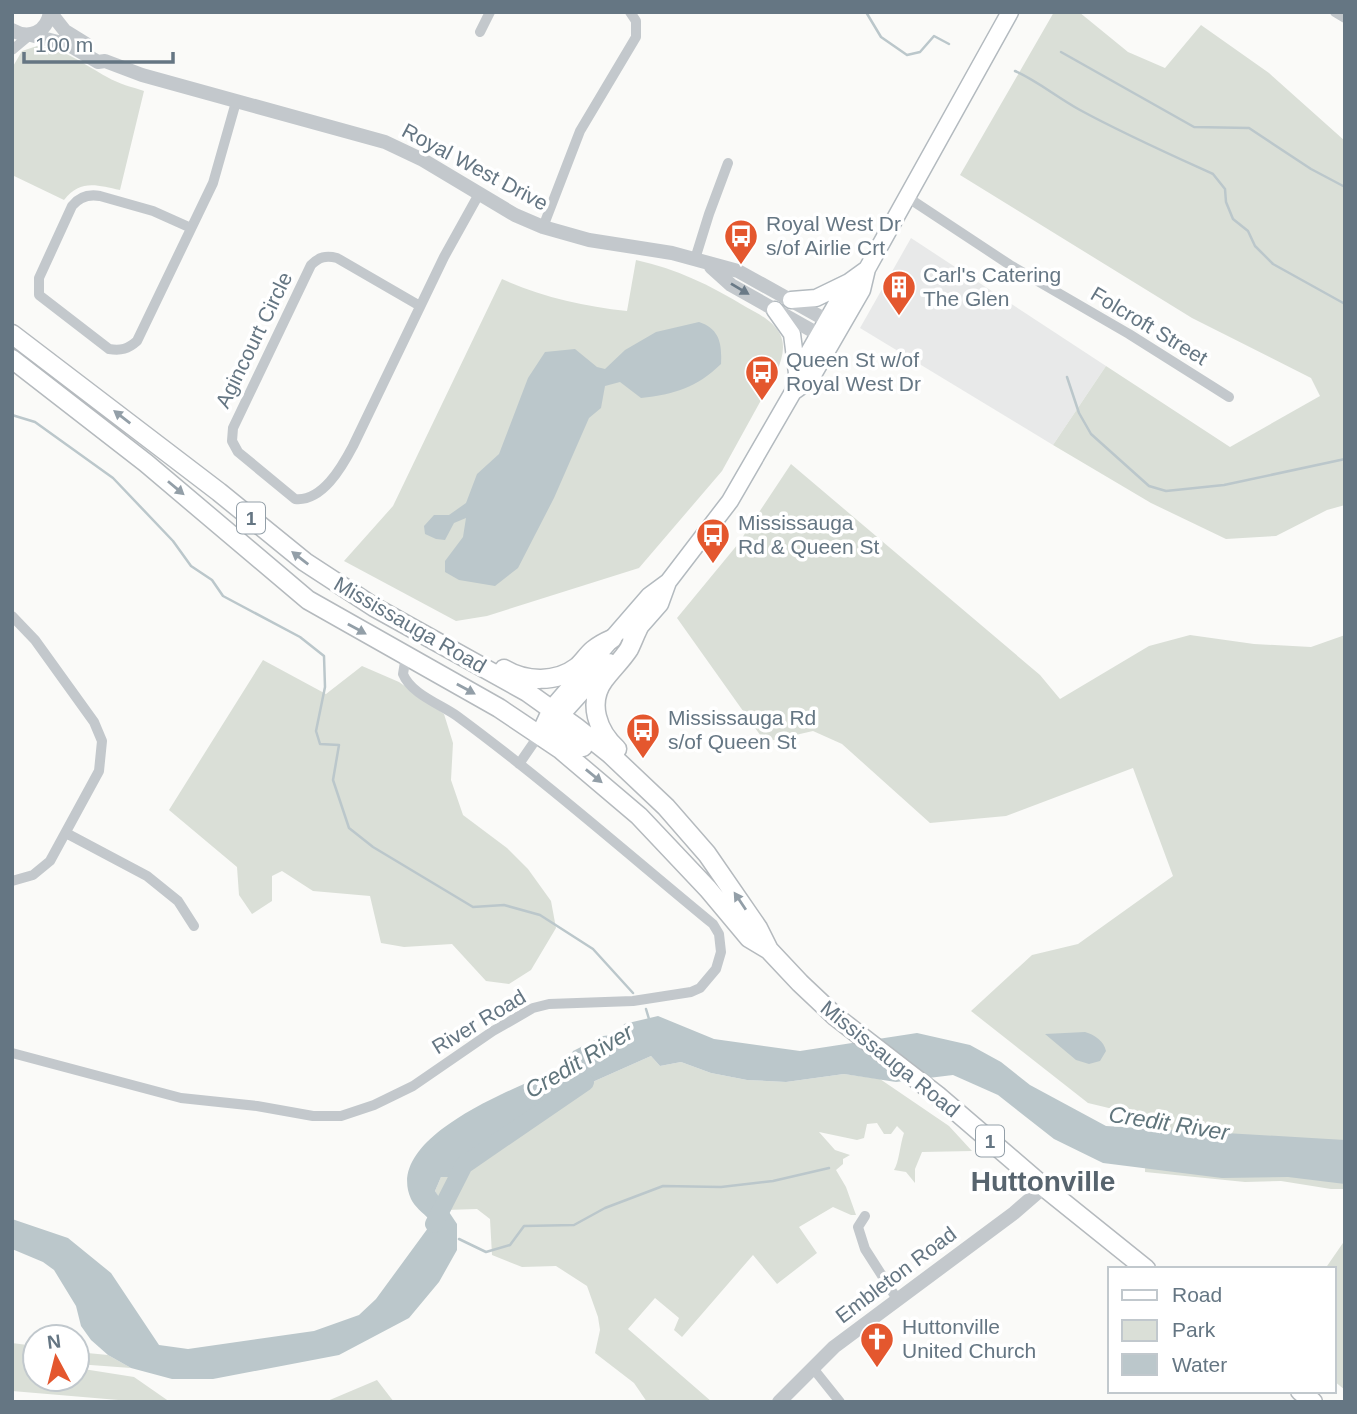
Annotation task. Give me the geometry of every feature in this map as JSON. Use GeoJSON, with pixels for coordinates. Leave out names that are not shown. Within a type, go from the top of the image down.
{"type":"FeatureCollection","features":[{"type":"Feature","properties":{"kind":"main road"},"geometry":{"type":"LineString","coordinates":[[797,373],[862,290],[867,269],[1008,16]]}},
{"type":"Feature","properties":{"kind":"main road"},"geometry":{"type":"LineString","coordinates":[[791,300],[816,298],[849,282],[867,269]]}},
{"type":"Feature","properties":{"kind":"main road"},"geometry":{"type":"LineString","coordinates":[[793,392],[810,380],[849,282]]}},
{"type":"Feature","properties":{"kind":"main road"},"geometry":{"type":"LineString","coordinates":[[556,713],[660,604],[668,582],[746,477],[793,392],[797,373],[792,334],[775,310]]}},
{"type":"Feature","properties":{"kind":"main road","name":"Mississauga Road"},"geometry":{"type":"LineString","coordinates":[[12,334],[219,492],[305,562],[374,607],[527,692],[610,754],[684,826],[734,892],[769,950]]}},
{"type":"Feature","properties":{"kind":"main road","name":"Mississauga Road"},"geometry":{"type":"LineString","coordinates":[[12,359],[146,463],[308,600],[499,708],[540,735],[602,783],[639,816],[750,938],[769,950],[800,984],[836,1017],[937,1095],[1044,1187],[1144,1267]]}},
{"type":"Feature","properties":{"kind":"main road"},"geometry":{"type":"LineString","coordinates":[[540,735],[612,639],[649,596],[668,582]]}},
{"type":"Feature","properties":{"kind":"main road"},"geometry":{"type":"LineString","coordinates":[[638,629],[628,649],[602,682],[597,695],[596,713],[607,740],[661,789],[666,807]]}},
{"type":"Feature","properties":{"kind":"main road"},"geometry":{"type":"LineString","coordinates":[[463,656],[473,653],[517,676],[531,679],[553,678],[574,669],[594,649],[612,639]]}},
{"type":"Feature","properties":{"kind":"main road"},"geometry":{"type":"LineString","coordinates":[[540,735],[558,731],[566,734],[666,818],[684,826]]}},
{"type":"Feature","properties":{"kind":"street"},"geometry":{"type":"LineString","coordinates":[[12,50],[30,35],[43,29],[50,12]]}},
{"type":"Feature","properties":{"kind":"street","name":"Royal West Drive"},"geometry":{"type":"LineString","coordinates":[[50,12],[65,31],[101,54],[105,61]]}},
{"type":"Feature","properties":{"kind":"street"},"geometry":{"type":"LineString","coordinates":[[480,32],[490,12]]}},
{"type":"Feature","properties":{"kind":"street"},"geometry":{"type":"LineString","coordinates":[[543,227],[580,131],[636,37],[636,21],[630,12]]}},
{"type":"Feature","properties":{"kind":"street"},"geometry":{"type":"LineString","coordinates":[[1335,12],[1345,18]]}},
{"type":"Feature","properties":{"kind":"street","name":"Royal West Drive"},"geometry":{"type":"LineString","coordinates":[[12,30],[24,35],[59,41],[98,62],[105,61],[134,73],[385,142],[423,160],[515,215],[543,227],[589,240],[643,247],[738,271],[791,300],[830,331]]}},
{"type":"Feature","properties":{"kind":"street"},"geometry":{"type":"LineString","coordinates":[[191,228],[153,211],[100,196],[81,198],[72,206],[39,278],[39,295],[109,349],[128,348],[137,341],[191,228],[216,174],[236,102]]}},
{"type":"Feature","properties":{"kind":"street"},"geometry":{"type":"LineString","coordinates":[[701,262],[709,214],[728,163]]}},
{"type":"Feature","properties":{"kind":"street","name":"Agincourt Circle"},"geometry":{"type":"LineString","coordinates":[[420,306],[337,258],[326,257],[315,261],[233,428],[232,441],[238,452],[295,499],[311,498],[339,470],[348,455],[444,257],[479,194]]}},
{"type":"Feature","properties":{"kind":"street","name":"Folcroft Street"},"geometry":{"type":"LineString","coordinates":[[907,197],[1010,265],[1129,334],[1229,397]]}},
{"type":"Feature","properties":{"kind":"street","name":"Royal West Drive"},"geometry":{"type":"LineString","coordinates":[[701,262],[731,285],[775,310],[830,331]]}},
{"type":"Feature","properties":{"kind":"street"},"geometry":{"type":"LineString","coordinates":[[12,617],[35,640],[87,712],[102,741],[99,771],[50,861],[33,875],[12,881]]}},
{"type":"Feature","properties":{"kind":"street","name":"River Road"},"geometry":{"type":"LineString","coordinates":[[12,1053],[181,1098],[257,1106],[313,1116],[341,1116],[374,1105],[413,1086],[493,1031],[533,1008],[549,1004],[633,1001],[701,988],[716,970],[721,952],[719,934],[713,924],[519,764],[416,690],[403,674],[407,656]]}},
{"type":"Feature","properties":{"kind":"street"},"geometry":{"type":"LineString","coordinates":[[519,764],[540,735]]}},
{"type":"Feature","properties":{"kind":"street"},"geometry":{"type":"LineString","coordinates":[[66,833],[147,876],[178,901],[194,926]]}},
{"type":"Feature","properties":{"kind":"street","name":"Embleton Road"},"geometry":{"type":"LineString","coordinates":[[779,1402],[834,1347],[1014,1213],[1044,1187]]}},
{"type":"Feature","properties":{"kind":"street"},"geometry":{"type":"LineString","coordinates":[[864,1216],[858,1227],[865,1249],[897,1299]]}},
{"type":"Feature","properties":{"kind":"street"},"geometry":{"type":"LineString","coordinates":[[812,1367],[840,1402]]}},
{"type":"Feature","properties":{"kind":"shaded area"},"geometry":{"type":"Polygon","coordinates":[[[911,238],[1106,366],[1053,445],[860,328],[911,238]]]}},
{"type":"Feature","properties":{"kind":"green space"},"geometry":{"type":"Polygon","coordinates":[[[1054,12],[1079,12],[1128,52],[1165,68],[1201,25],[1269,73],[1345,141],[1345,505],[1327,510],[1276,536],[1226,539],[1151,503],[1053,445],[1106,366],[1230,447],[1320,396],[1311,378],[1192,318],[960,175],[1054,12]]]}},
{"type":"Feature","properties":{"kind":"green space"},"geometry":{"type":"Polygon","coordinates":[[[37,46],[65,54],[112,79],[144,91],[120,190],[96,185],[83,186],[64,200],[12,175],[12,68],[22,51],[37,46]]]}},
{"type":"Feature","properties":{"kind":"green space"},"geometry":{"type":"Polygon","coordinates":[[[636,260],[693,279],[761,315],[777,329],[783,348],[777,371],[722,471],[639,568],[487,616],[456,621],[344,561],[393,506],[502,279],[563,300],[627,311],[636,260]]]}},
{"type":"Feature","properties":{"kind":"green space"},"geometry":{"type":"Polygon","coordinates":[[[791,464],[1040,675],[1060,699],[1149,646],[1190,635],[1254,644],[1311,647],[1345,635],[1345,1189],[1281,1181],[1245,1182],[1145,1172],[1146,1117],[1088,1103],[971,1011],[1032,955],[1078,944],[1173,876],[1133,768],[1006,816],[930,823],[842,744],[813,731],[765,742],[677,618],[738,544],[791,464]]]}},
{"type":"Feature","properties":{"kind":"green space"},"geometry":{"type":"Polygon","coordinates":[[[263,660],[326,694],[362,666],[399,682],[444,714],[453,743],[451,780],[463,815],[507,848],[528,869],[551,901],[556,928],[531,970],[509,984],[486,981],[452,944],[404,947],[381,943],[370,896],[313,891],[282,871],[272,876],[272,901],[252,914],[239,895],[237,867],[169,810],[263,660]]]}},
{"type":"Feature","properties":{"kind":"green space"},"geometry":{"type":"Polygon","coordinates":[[[651,1056],[660,1066],[681,1062],[711,1073],[747,1080],[786,1082],[844,1074],[880,1079],[949,1126],[972,1151],[922,1152],[915,1169],[915,1183],[906,1172],[894,1170],[904,1133],[897,1126],[891,1134],[884,1134],[877,1123],[867,1124],[864,1138],[857,1140],[819,1132],[835,1150],[850,1155],[843,1159],[843,1164],[836,1170],[846,1187],[856,1215],[833,1207],[799,1227],[817,1253],[777,1284],[753,1255],[682,1337],[674,1330],[679,1318],[655,1298],[628,1329],[712,1402],[647,1402],[634,1383],[595,1353],[600,1330],[587,1286],[556,1266],[522,1267],[492,1255],[490,1219],[477,1209],[446,1210],[435,1191],[441,1177],[450,1177],[473,1158],[521,1133],[543,1104],[651,1056]]]}},
{"type":"Feature","properties":{"kind":"green space"},"geometry":{"type":"Polygon","coordinates":[[[1345,1240],[1345,1390],[1336,1383],[1336,1267],[1326,1267],[1345,1240]]]}},
{"type":"Feature","properties":{"kind":"green space"},"geometry":{"type":"Polygon","coordinates":[[[12,1343],[21,1344],[21,1392],[12,1391],[12,1343]]]}},
{"type":"Feature","properties":{"kind":"green space"},"geometry":{"type":"Polygon","coordinates":[[[91,1353],[108,1355],[131,1368],[91,1365],[91,1353]]]}},
{"type":"Feature","properties":{"kind":"green space"},"geometry":{"type":"Polygon","coordinates":[[[91,1370],[134,1377],[170,1402],[36,1393],[91,1393],[91,1370]]]}},
{"type":"Feature","properties":{"kind":"green space"},"geometry":{"type":"Polygon","coordinates":[[[377,1380],[394,1402],[325,1402],[377,1380]]]}},
{"type":"Feature","properties":{"kind":"water"},"geometry":{"type":"Polygon","coordinates":[[[699,322],[711,329],[718,338],[721,364],[694,384],[664,394],[641,398],[620,382],[605,386],[601,408],[589,418],[554,498],[518,568],[495,586],[459,580],[445,572],[445,561],[463,537],[466,518],[454,523],[445,540],[425,534],[424,526],[434,515],[449,515],[466,503],[477,474],[499,454],[528,378],[545,352],[575,349],[597,367],[605,369],[625,350],[656,332],[699,322]]]}},
{"type":"Feature","properties":{"kind":"water","name":"Credit River"},"geometry":{"type":"Polygon","coordinates":[[[658,1016],[714,1039],[800,1051],[917,1033],[970,1045],[1001,1062],[1030,1085],[1106,1126],[1345,1140],[1345,1184],[1288,1177],[1222,1178],[1103,1163],[1054,1139],[998,1095],[953,1075],[896,1082],[844,1074],[786,1082],[747,1080],[711,1073],[681,1062],[660,1066],[651,1056],[543,1104],[521,1133],[473,1158],[450,1177],[441,1177],[435,1191],[457,1224],[457,1250],[439,1282],[409,1318],[339,1355],[213,1379],[172,1379],[131,1368],[108,1355],[91,1340],[91,1323],[80,1323],[76,1306],[54,1270],[43,1262],[12,1249],[12,1219],[68,1238],[111,1273],[159,1345],[188,1349],[314,1331],[359,1315],[376,1299],[428,1228],[429,1219],[411,1199],[408,1176],[417,1154],[436,1134],[462,1116],[566,1066],[573,1051],[603,1036],[621,1034],[624,1024],[658,1016]]]}},
{"type":"Feature","properties":{"kind":"water"},"geometry":{"type":"Polygon","coordinates":[[[1085,1032],[1103,1044],[1106,1051],[1100,1061],[1089,1064],[1076,1060],[1045,1034],[1085,1032]]]}},
{"type":"Feature","properties":{"kind":"waterway"},"geometry":{"type":"LineString","coordinates":[[866,12],[881,37],[907,55],[920,52],[934,36],[949,44]]}},
{"type":"Feature","properties":{"kind":"waterway"},"geometry":{"type":"LineString","coordinates":[[1061,52],[1194,127],[1249,128],[1311,169],[1345,187]]}},
{"type":"Feature","properties":{"kind":"waterway"},"geometry":{"type":"LineString","coordinates":[[1015,71],[1097,119],[1213,174],[1225,189],[1226,202],[1233,219],[1248,231],[1255,246],[1273,264],[1345,304]]}},
{"type":"Feature","properties":{"kind":"waterway"},"geometry":{"type":"LineString","coordinates":[[1067,377],[1079,413],[1091,434],[1149,486],[1166,491],[1224,485],[1345,459]]}},
{"type":"Feature","properties":{"kind":"waterway"},"geometry":{"type":"LineString","coordinates":[[12,415],[35,422],[113,478],[173,541],[191,566],[212,580],[223,596],[300,637],[324,656],[325,687],[316,731],[320,744],[339,745],[333,780],[349,828],[373,847],[473,907],[504,905],[540,915],[593,949],[633,993]]}},
{"type":"Feature","properties":{"kind":"waterway"},"geometry":{"type":"LineString","coordinates":[[646,1009],[649,1019]]}},
{"type":"Feature","properties":{"kind":"waterway","name":"Credit River"},"geometry":{"type":"LineString","coordinates":[[434,1224],[464,1165],[585,1082]]}},
{"type":"Feature","properties":{"kind":"waterway"},"geometry":{"type":"LineString","coordinates":[[459,1239],[486,1252],[510,1245],[524,1226],[574,1225],[605,1208],[663,1186],[721,1187],[773,1181],[829,1168]]}},
{"type":"Feature","properties":{"kind":"place","name":"Royal West Dr s/of Airlie Crt"},"geometry":{"type":"Point","coordinates":[741,266]}},
{"type":"Feature","properties":{"kind":"place","name":"Carl's Catering The Glen"},"geometry":{"type":"Point","coordinates":[899,317]}},
{"type":"Feature","properties":{"kind":"place","name":"Queen St w/of Royal West Dr"},"geometry":{"type":"Point","coordinates":[762,402]}},
{"type":"Feature","properties":{"kind":"place","name":"Mississauga Rd & Queen St"},"geometry":{"type":"Point","coordinates":[713,565]}},
{"type":"Feature","properties":{"kind":"place","name":"Mississauga Rd s/of Queen St"},"geometry":{"type":"Point","coordinates":[643,760]}},
{"type":"Feature","properties":{"kind":"place","name":"Huttonville United Church"},"geometry":{"type":"Point","coordinates":[877,1369]}},
{"type":"Feature","properties":{"kind":"district","name":"Huttonville"},"geometry":{"type":"Point","coordinates":[1043,1181]}}]}
